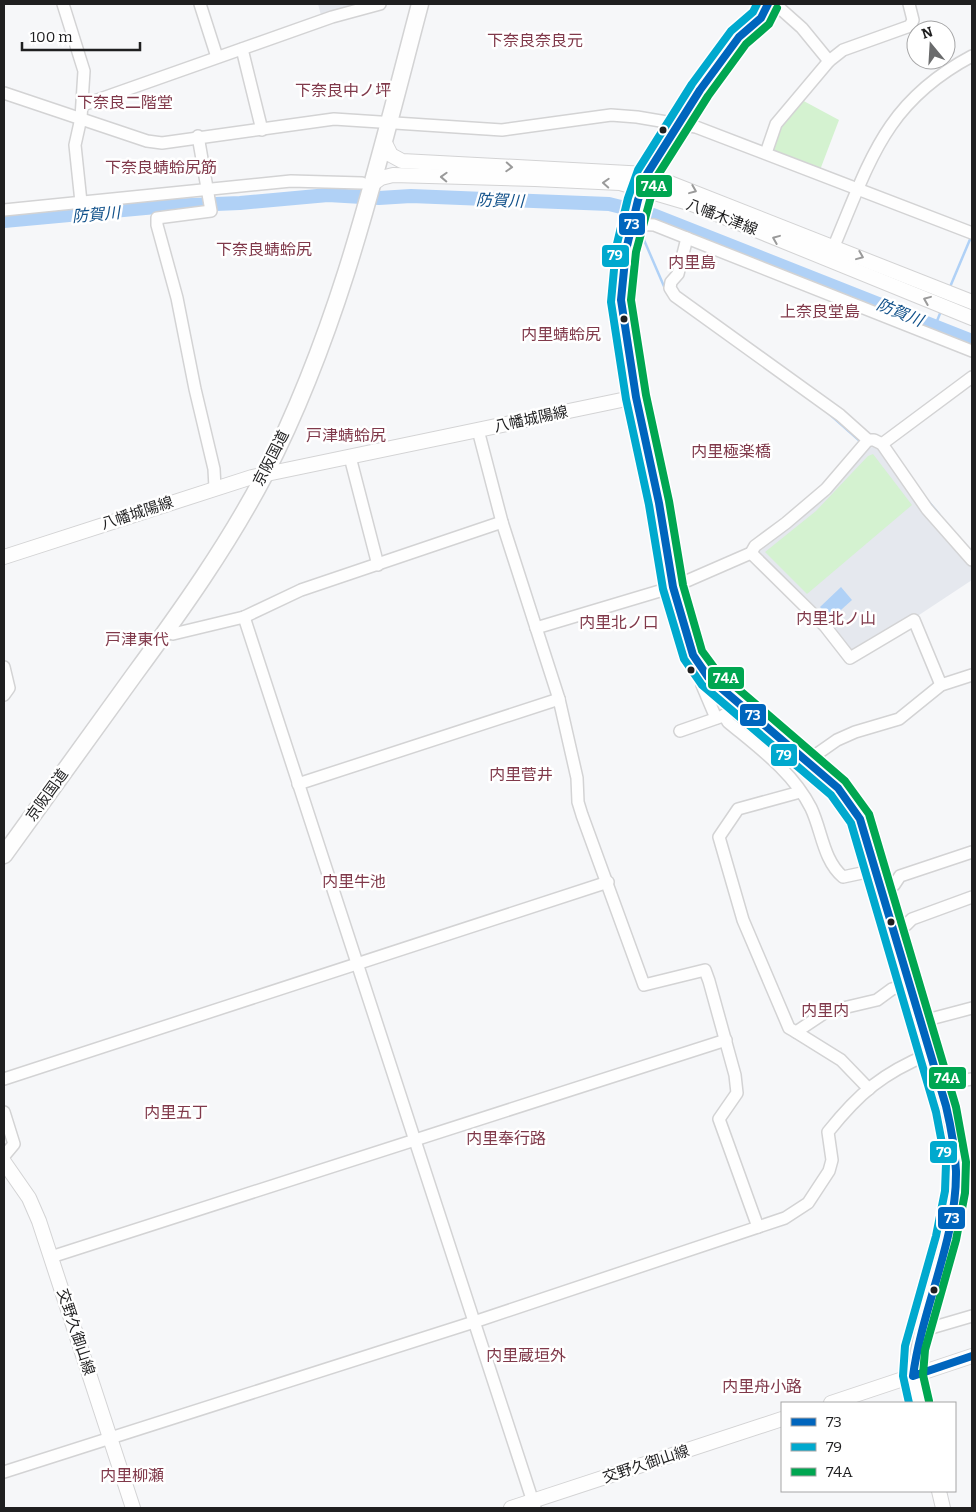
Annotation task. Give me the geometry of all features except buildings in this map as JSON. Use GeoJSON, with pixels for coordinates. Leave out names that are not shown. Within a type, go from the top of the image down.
{"type":"FeatureCollection","features":[{"type":"Feature","properties":{"kind":"highway","name":"京阪国道"},"geometry":{"type":"LineString","coordinates":[[366,185],[384,141],[384,121],[410,4]]}},
{"type":"Feature","properties":{"kind":"highway","name":"京阪国道"},"geometry":{"type":"LineString","coordinates":[[4,855],[208,570],[258,476],[309,355],[361,205],[384,121],[420,4]]}},
{"type":"Feature","properties":{"kind":"highway","name":"京阪国道"},"geometry":{"type":"LineString","coordinates":[[4,843],[158,625],[258,476]]}},
{"type":"Feature","properties":{"kind":"main road"},"geometry":{"type":"LineString","coordinates":[[636,398],[621,300],[626,250],[640,194],[647,174],[662,147],[723,60],[740,38],[761,18],[768,4]]}},
{"type":"Feature","properties":{"kind":"main road","name":"八幡木津線"},"geometry":{"type":"LineString","coordinates":[[384,141],[390,154],[402,161],[647,174],[834,246],[972,302]]}},
{"type":"Feature","properties":{"kind":"main road","name":"八幡木津線"},"geometry":{"type":"LineString","coordinates":[[366,185],[382,178],[393,176],[536,179],[620,184],[640,194],[692,204],[972,318]]}},
{"type":"Feature","properties":{"kind":"main road","name":"八幡城陽線"},"geometry":{"type":"LineString","coordinates":[[4,557],[215,488],[258,476],[636,398]]}},
{"type":"Feature","properties":{"kind":"main road","name":"交野久御山線"},"geometry":{"type":"LineString","coordinates":[[4,1162],[29,1198],[51,1257],[133,1508]]}},
{"type":"Feature","properties":{"kind":"main road"},"geometry":{"type":"LineString","coordinates":[[834,1402],[972,1356]]}},
{"type":"Feature","properties":{"kind":"main road"},"geometry":{"type":"LineString","coordinates":[[913,1376],[919,1402]]}},
{"type":"Feature","properties":{"kind":"main road","name":"交野久御山線"},"geometry":{"type":"LineString","coordinates":[[511,1508],[534,1505],[781,1419]]}},
{"type":"Feature","properties":{"kind":"main road"},"geometry":{"type":"LineString","coordinates":[[939,1492],[943,1508]]}},
{"type":"Feature","properties":{"kind":"street"},"geometry":{"type":"LineString","coordinates":[[63,4],[84,71],[83,105],[75,145],[81,202]]}},
{"type":"Feature","properties":{"kind":"street"},"geometry":{"type":"LineString","coordinates":[[200,4],[217,57]]}},
{"type":"Feature","properties":{"kind":"street"},"geometry":{"type":"LineString","coordinates":[[83,105],[332,17],[380,4]]}},
{"type":"Feature","properties":{"kind":"street"},"geometry":{"type":"LineString","coordinates":[[775,4],[802,28],[829,61]]}},
{"type":"Feature","properties":{"kind":"street"},"geometry":{"type":"LineString","coordinates":[[766,153],[776,124],[829,61],[843,50],[910,26],[913,20],[909,4]]}},
{"type":"Feature","properties":{"kind":"street"},"geometry":{"type":"LineString","coordinates":[[242,49],[262,130]]}},
{"type":"Feature","properties":{"kind":"street"},"geometry":{"type":"LineString","coordinates":[[808,251],[824,252],[834,246],[885,132],[903,109],[933,80],[972,56]]}},
{"type":"Feature","properties":{"kind":"street"},"geometry":{"type":"LineString","coordinates":[[4,92],[146,141],[162,143],[198,136],[262,130],[334,118],[502,130],[611,115],[637,116],[696,127],[766,153],[858,191],[972,233]]}},
{"type":"Feature","properties":{"kind":"street"},"geometry":{"type":"LineString","coordinates":[[198,136],[211,211],[158,218],[157,225],[177,298],[195,389],[214,470],[215,488]]}},
{"type":"Feature","properties":{"kind":"street"},"geometry":{"type":"LineString","coordinates":[[4,210],[291,182],[366,185]]}},
{"type":"Feature","properties":{"kind":"street"},"geometry":{"type":"LineString","coordinates":[[632,224],[654,225],[972,351]]}},
{"type":"Feature","properties":{"kind":"street"},"geometry":{"type":"LineString","coordinates":[[687,238],[678,274],[671,282],[670,288],[675,296],[840,415],[868,440],[874,440],[882,444],[927,509],[972,560]]}},
{"type":"Feature","properties":{"kind":"street"},"geometry":{"type":"LineString","coordinates":[[882,444],[972,377]]}},
{"type":"Feature","properties":{"kind":"street"},"geometry":{"type":"LineString","coordinates":[[636,398],[660,503],[673,587],[693,655],[708,677],[838,788],[860,819],[938,1084],[956,1163],[955,1192],[936,1277],[920,1327],[913,1376]]}},
{"type":"Feature","properties":{"kind":"street"},"geometry":{"type":"LineString","coordinates":[[478,430],[502,522],[559,699],[577,778],[578,802],[644,985],[705,970],[726,1040],[735,1075],[737,1093],[719,1119],[758,1227]]}},
{"type":"Feature","properties":{"kind":"street"},"geometry":{"type":"LineString","coordinates":[[536,628],[673,587],[751,553],[755,546],[826,489],[868,440]]}},
{"type":"Feature","properties":{"kind":"street"},"geometry":{"type":"LineString","coordinates":[[350,457],[378,564]]}},
{"type":"Feature","properties":{"kind":"street"},"geometry":{"type":"LineString","coordinates":[[166,630],[173,634],[244,617],[301,590],[502,522]]}},
{"type":"Feature","properties":{"kind":"street"},"geometry":{"type":"LineString","coordinates":[[751,553],[825,626],[850,658],[914,620],[941,685]]}},
{"type":"Feature","properties":{"kind":"street"},"geometry":{"type":"LineString","coordinates":[[244,617],[534,1505]]}},
{"type":"Feature","properties":{"kind":"street"},"geometry":{"type":"LineString","coordinates":[[4,667],[9,688],[4,694]]}},
{"type":"Feature","properties":{"kind":"street"},"geometry":{"type":"LineString","coordinates":[[807,761],[843,737],[900,719],[941,685],[972,675]]}},
{"type":"Feature","properties":{"kind":"street"},"geometry":{"type":"LineString","coordinates":[[708,677],[702,685],[720,717],[772,759],[811,808],[831,865],[843,878],[876,870]]}},
{"type":"Feature","properties":{"kind":"street"},"geometry":{"type":"LineString","coordinates":[[298,784],[559,699]]}},
{"type":"Feature","properties":{"kind":"street"},"geometry":{"type":"LineString","coordinates":[[680,731],[746,708]]}},
{"type":"Feature","properties":{"kind":"street"},"geometry":{"type":"LineString","coordinates":[[800,792],[738,809],[720,837],[743,920],[789,1028],[841,1060],[869,1089]]}},
{"type":"Feature","properties":{"kind":"street"},"geometry":{"type":"LineString","coordinates":[[881,889],[894,886],[900,876],[972,852]]}},
{"type":"Feature","properties":{"kind":"street"},"geometry":{"type":"LineString","coordinates":[[4,1078],[608,882]]}},
{"type":"Feature","properties":{"kind":"street"},"geometry":{"type":"LineString","coordinates":[[893,929],[906,925],[912,919],[972,897]]}},
{"type":"Feature","properties":{"kind":"street"},"geometry":{"type":"LineString","coordinates":[[796,1032],[826,1012],[877,1000],[892,989],[909,984]]}},
{"type":"Feature","properties":{"kind":"street"},"geometry":{"type":"LineString","coordinates":[[919,1022],[972,1008]]}},
{"type":"Feature","properties":{"kind":"street"},"geometry":{"type":"LineString","coordinates":[[51,1257],[415,1142],[726,1040]]}},
{"type":"Feature","properties":{"kind":"street"},"geometry":{"type":"LineString","coordinates":[[4,1472],[474,1322],[785,1218],[808,1203],[830,1172],[832,1160],[828,1132],[849,1106],[900,1066],[929,1054]]}},
{"type":"Feature","properties":{"kind":"street"},"geometry":{"type":"LineString","coordinates":[[938,1084],[972,1079]]}},
{"type":"Feature","properties":{"kind":"street"},"geometry":{"type":"LineString","coordinates":[[4,1112],[14,1144],[4,1156]]}},
{"type":"Feature","properties":{"kind":"street"},"geometry":{"type":"LineString","coordinates":[[920,1327],[930,1328],[972,1316]]}},
{"type":"Feature","properties":{"kind":"shaded area"},"geometry":{"type":"Polygon","coordinates":[[[318,4],[375,4],[322,19],[318,4]]]}},
{"type":"Feature","properties":{"kind":"shaded area"},"geometry":{"type":"Polygon","coordinates":[[[874,446],[878,448],[972,564],[972,580],[916,617],[850,653],[758,557],[756,549],[864,449],[874,446]]]}},
{"type":"Feature","properties":{"kind":"green space"},"geometry":{"type":"Polygon","coordinates":[[[800,99],[839,120],[820,170],[773,151],[773,136],[776,129],[800,99]]]}},
{"type":"Feature","properties":{"kind":"green space"},"geometry":{"type":"Polygon","coordinates":[[[873,454],[912,505],[807,594],[765,552],[816,511],[868,456],[873,454]]]}},
{"type":"Feature","properties":{"kind":"water"},"geometry":{"type":"Polygon","coordinates":[[[841,587],[852,600],[831,619],[820,607],[841,587]]]}},
{"type":"Feature","properties":{"kind":"waterway","name":"防賀川"},"geometry":{"type":"LineString","coordinates":[[4,221],[167,206],[240,203],[328,195],[379,198],[411,196],[609,204],[653,215],[972,341]]}},
{"type":"Feature","properties":{"kind":"waterway","name":"防賀川"},"geometry":{"type":"LineString","coordinates":[[645,221],[647,214]]}},
{"type":"Feature","properties":{"kind":"waterway"},"geometry":{"type":"LineString","coordinates":[[643,229],[644,240],[666,291]]}},
{"type":"Feature","properties":{"kind":"waterway"},"geometry":{"type":"LineString","coordinates":[[950,287],[971,237]]}},
{"type":"Feature","properties":{"kind":"waterway"},"geometry":{"type":"LineString","coordinates":[[935,326],[941,311]]}},
{"type":"Feature","properties":{"kind":"waterway"},"geometry":{"type":"LineString","coordinates":[[826,411],[861,442]]}},
{"type":"Feature","properties":{"kind":"waterway"},"geometry":{"type":"LineString","coordinates":[[928,501],[939,514]]}},
{"type":"Feature","properties":{"kind":"transit line","name":"79"},"geometry":{"type":"LineString","coordinates":[[757,4],[753,12],[731,31],[692,84],[638,170],[628,198],[616,248],[611,302],[626,399],[649,505],[663,589],[684,659],[702,685],[831,795],[851,823],[936,1112],[946,1164],[945,1191],[936,1236],[905,1346],[903,1376],[909,1402]]}},
{"type":"Feature","properties":{"kind":"transit line","name":"73"},"geometry":{"type":"LineString","coordinates":[[768,4],[761,18],[739,37],[700,90],[647,174],[638,200],[626,250],[621,300],[636,397],[659,503],[673,587],[693,655],[708,677],[838,788],[860,819],[946,1106],[955,1155],[955,1197],[951,1222],[917,1350],[913,1376],[972,1356]]}},
{"type":"Feature","properties":{"kind":"transit line","name":"74A"},"geometry":{"type":"LineString","coordinates":[[777,8],[769,24],[746,44],[708,96],[656,178],[636,252],[631,300],[646,395],[669,501],[683,585],[702,651],[716,670],[845,781],[869,814],[956,1107],[966,1162],[965,1193],[956,1240],[925,1350],[923,1375],[929,1401]]}},
{"type":"Feature","properties":{"kind":"district","name":"下奈良奈良元"},"geometry":{"type":"Point","coordinates":[535,40]}},
{"type":"Feature","properties":{"kind":"district","name":"下奈良中ノ坪"},"geometry":{"type":"Point","coordinates":[343,90]}},
{"type":"Feature","properties":{"kind":"district","name":"下奈良二階堂"},"geometry":{"type":"Point","coordinates":[125,102]}},
{"type":"Feature","properties":{"kind":"district","name":"下奈良蜻蛉尻筋"},"geometry":{"type":"Point","coordinates":[161,167]}},
{"type":"Feature","properties":{"kind":"district","name":"下奈良蜻蛉尻"},"geometry":{"type":"Point","coordinates":[264,249]}},
{"type":"Feature","properties":{"kind":"district","name":"内里島"},"geometry":{"type":"Point","coordinates":[692,262]}},
{"type":"Feature","properties":{"kind":"district","name":"上奈良堂島"},"geometry":{"type":"Point","coordinates":[820,311]}},
{"type":"Feature","properties":{"kind":"district","name":"内里蜻蛉尻"},"geometry":{"type":"Point","coordinates":[561,334]}},
{"type":"Feature","properties":{"kind":"district","name":"戸津蜻蛉尻"},"geometry":{"type":"Point","coordinates":[346,435]}},
{"type":"Feature","properties":{"kind":"district","name":"内里極楽橋"},"geometry":{"type":"Point","coordinates":[731,451]}},
{"type":"Feature","properties":{"kind":"district","name":"内里北ノ山"},"geometry":{"type":"Point","coordinates":[836,618]}},
{"type":"Feature","properties":{"kind":"district","name":"内里北ノ口"},"geometry":{"type":"Point","coordinates":[619,622]}},
{"type":"Feature","properties":{"kind":"district","name":"戸津東代"},"geometry":{"type":"Point","coordinates":[137,639]}},
{"type":"Feature","properties":{"kind":"district","name":"内里菅井"},"geometry":{"type":"Point","coordinates":[521,774]}},
{"type":"Feature","properties":{"kind":"district","name":"内里牛池"},"geometry":{"type":"Point","coordinates":[354,881]}},
{"type":"Feature","properties":{"kind":"district","name":"内里内"},"geometry":{"type":"Point","coordinates":[825,1010]}},
{"type":"Feature","properties":{"kind":"district","name":"内里五丁"},"geometry":{"type":"Point","coordinates":[176,1112]}},
{"type":"Feature","properties":{"kind":"district","name":"内里奉行路"},"geometry":{"type":"Point","coordinates":[506,1138]}},
{"type":"Feature","properties":{"kind":"district","name":"内里蔵垣外"},"geometry":{"type":"Point","coordinates":[526,1355]}},
{"type":"Feature","properties":{"kind":"district","name":"内里舟小路"},"geometry":{"type":"Point","coordinates":[762,1386]}},
{"type":"Feature","properties":{"kind":"district","name":"内里柳瀬"},"geometry":{"type":"Point","coordinates":[132,1475]}}]}
